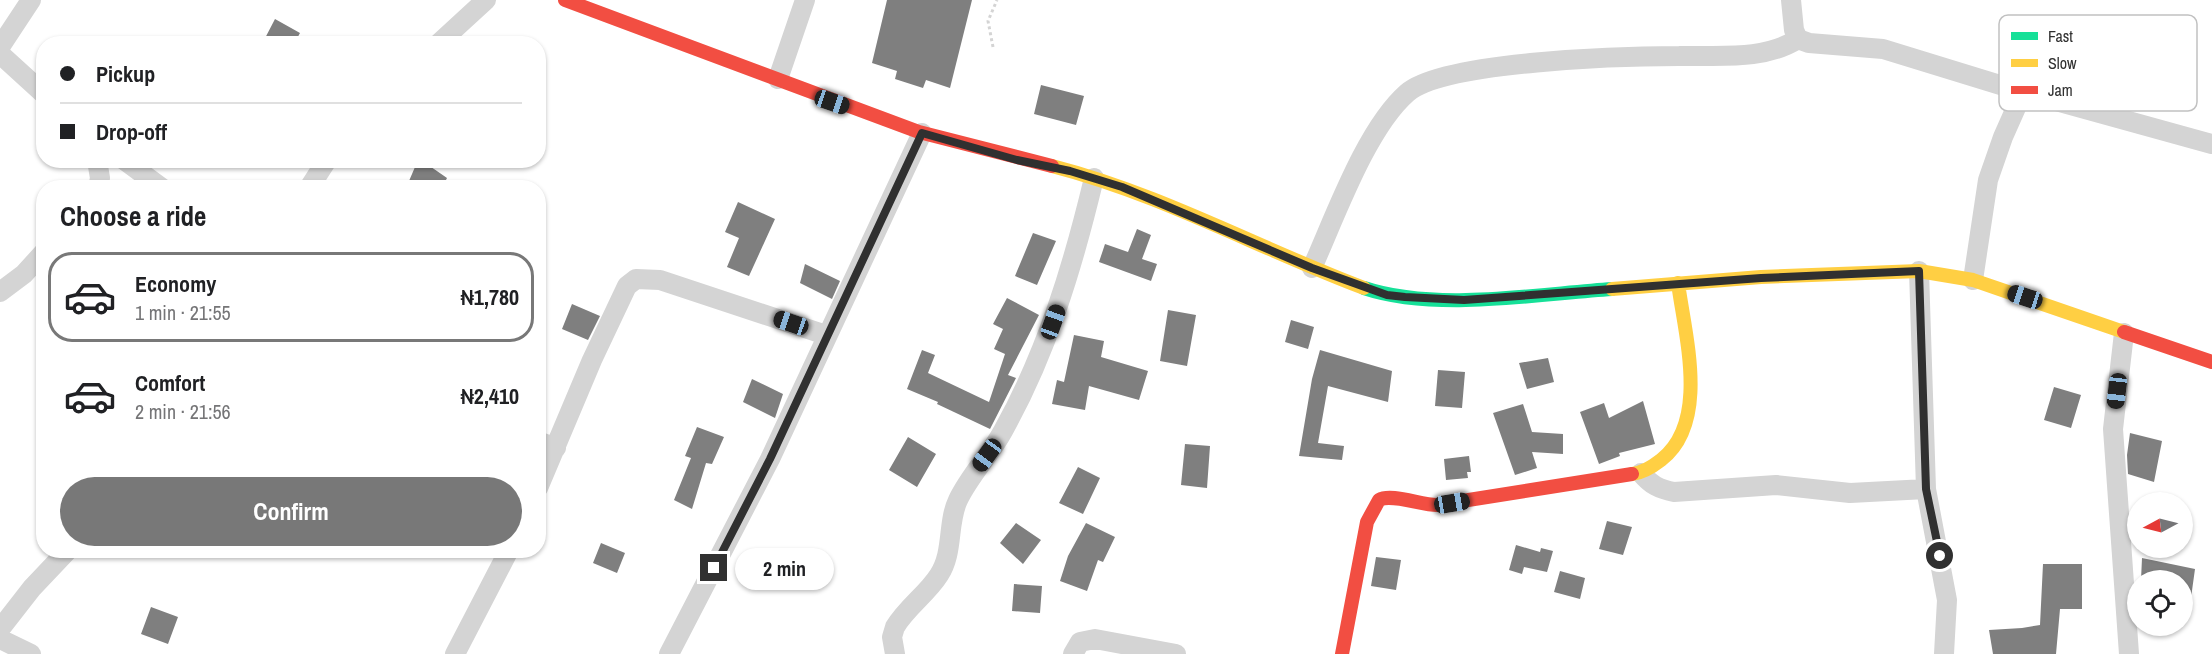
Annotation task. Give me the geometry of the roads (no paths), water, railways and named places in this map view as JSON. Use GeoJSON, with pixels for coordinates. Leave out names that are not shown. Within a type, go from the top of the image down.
{"type":"FeatureCollection","features":[{"type":"Feature","properties":{"kind":"street"},"geometry":{"type":"LineString","coordinates":[[0,47],[31,0]]}},
{"type":"Feature","properties":{"kind":"street"},"geometry":{"type":"LineString","coordinates":[[447,36],[486,0]]}},
{"type":"Feature","properties":{"kind":"street"},"geometry":{"type":"LineString","coordinates":[[565,0],[778,79],[832,102],[922,133],[1122,187],[1312,268],[1387,295],[1423,300],[1464,300],[1678,283],[1919,271],[1973,280],[2212,362]]}},
{"type":"Feature","properties":{"kind":"street"},"geometry":{"type":"LineString","coordinates":[[778,79],[805,0]]}},
{"type":"Feature","properties":{"kind":"street"},"geometry":{"type":"LineString","coordinates":[[1791,0],[1794,30],[1798,39],[1809,43],[1882,49],[1999,85]]}},
{"type":"Feature","properties":{"kind":"street"},"geometry":{"type":"LineString","coordinates":[[1312,268],[1360,160],[1392,109],[1409,91],[1427,82],[1448,75],[1534,63],[1644,56],[1751,55],[1782,50],[1798,39]]}},
{"type":"Feature","properties":{"kind":"street"},"geometry":{"type":"LineString","coordinates":[[0,54],[36,87]]}},
{"type":"Feature","properties":{"kind":"street"},"geometry":{"type":"LineString","coordinates":[[1973,280],[1988,180],[2002,137],[2014,111]]}},
{"type":"Feature","properties":{"kind":"street"},"geometry":{"type":"LineString","coordinates":[[2092,111],[2212,144]]}},
{"type":"Feature","properties":{"kind":"street"},"geometry":{"type":"LineString","coordinates":[[669,654],[770,459],[922,133]]}},
{"type":"Feature","properties":{"kind":"street"},"geometry":{"type":"LineString","coordinates":[[135,168],[151,180]]}},
{"type":"Feature","properties":{"kind":"street"},"geometry":{"type":"LineString","coordinates":[[895,654],[892,637],[895,627],[940,573],[949,550],[953,518],[958,501],[1003,432],[1047,339],[1094,178]]}},
{"type":"Feature","properties":{"kind":"street"},"geometry":{"type":"LineString","coordinates":[[0,292],[24,274],[36,261]]}},
{"type":"Feature","properties":{"kind":"street"},"geometry":{"type":"LineString","coordinates":[[1919,271],[1926,489],[1947,600],[1944,654]]}},
{"type":"Feature","properties":{"kind":"street"},"geometry":{"type":"LineString","coordinates":[[547,444],[592,360],[627,286],[636,279],[660,280],[826,335]]}},
{"type":"Feature","properties":{"kind":"street"},"geometry":{"type":"LineString","coordinates":[[1342,654],[1367,522],[1374,503],[1381,498],[1388,495],[1416,504],[1437,505],[1641,473],[1663,460],[1675,447],[1689,415],[1689,371],[1678,283]]}},
{"type":"Feature","properties":{"kind":"street"},"geometry":{"type":"LineString","coordinates":[[2124,333],[2113,429],[2113,454],[2129,654]]}},
{"type":"Feature","properties":{"kind":"street"},"geometry":{"type":"LineString","coordinates":[[1641,473],[1649,483],[1661,490],[1674,492],[1776,485],[1850,493],[1926,489]]}},
{"type":"Feature","properties":{"kind":"street"},"geometry":{"type":"LineString","coordinates":[[0,629],[32,588],[60,558]]}},
{"type":"Feature","properties":{"kind":"street"},"geometry":{"type":"LineString","coordinates":[[455,654],[505,558]]}},
{"type":"Feature","properties":{"kind":"street"},"geometry":{"type":"LineString","coordinates":[[0,639],[31,654]]}},
{"type":"Feature","properties":{"kind":"street"},"geometry":{"type":"LineString","coordinates":[[1073,654],[1080,642],[1095,639],[1176,654]]}}]}
